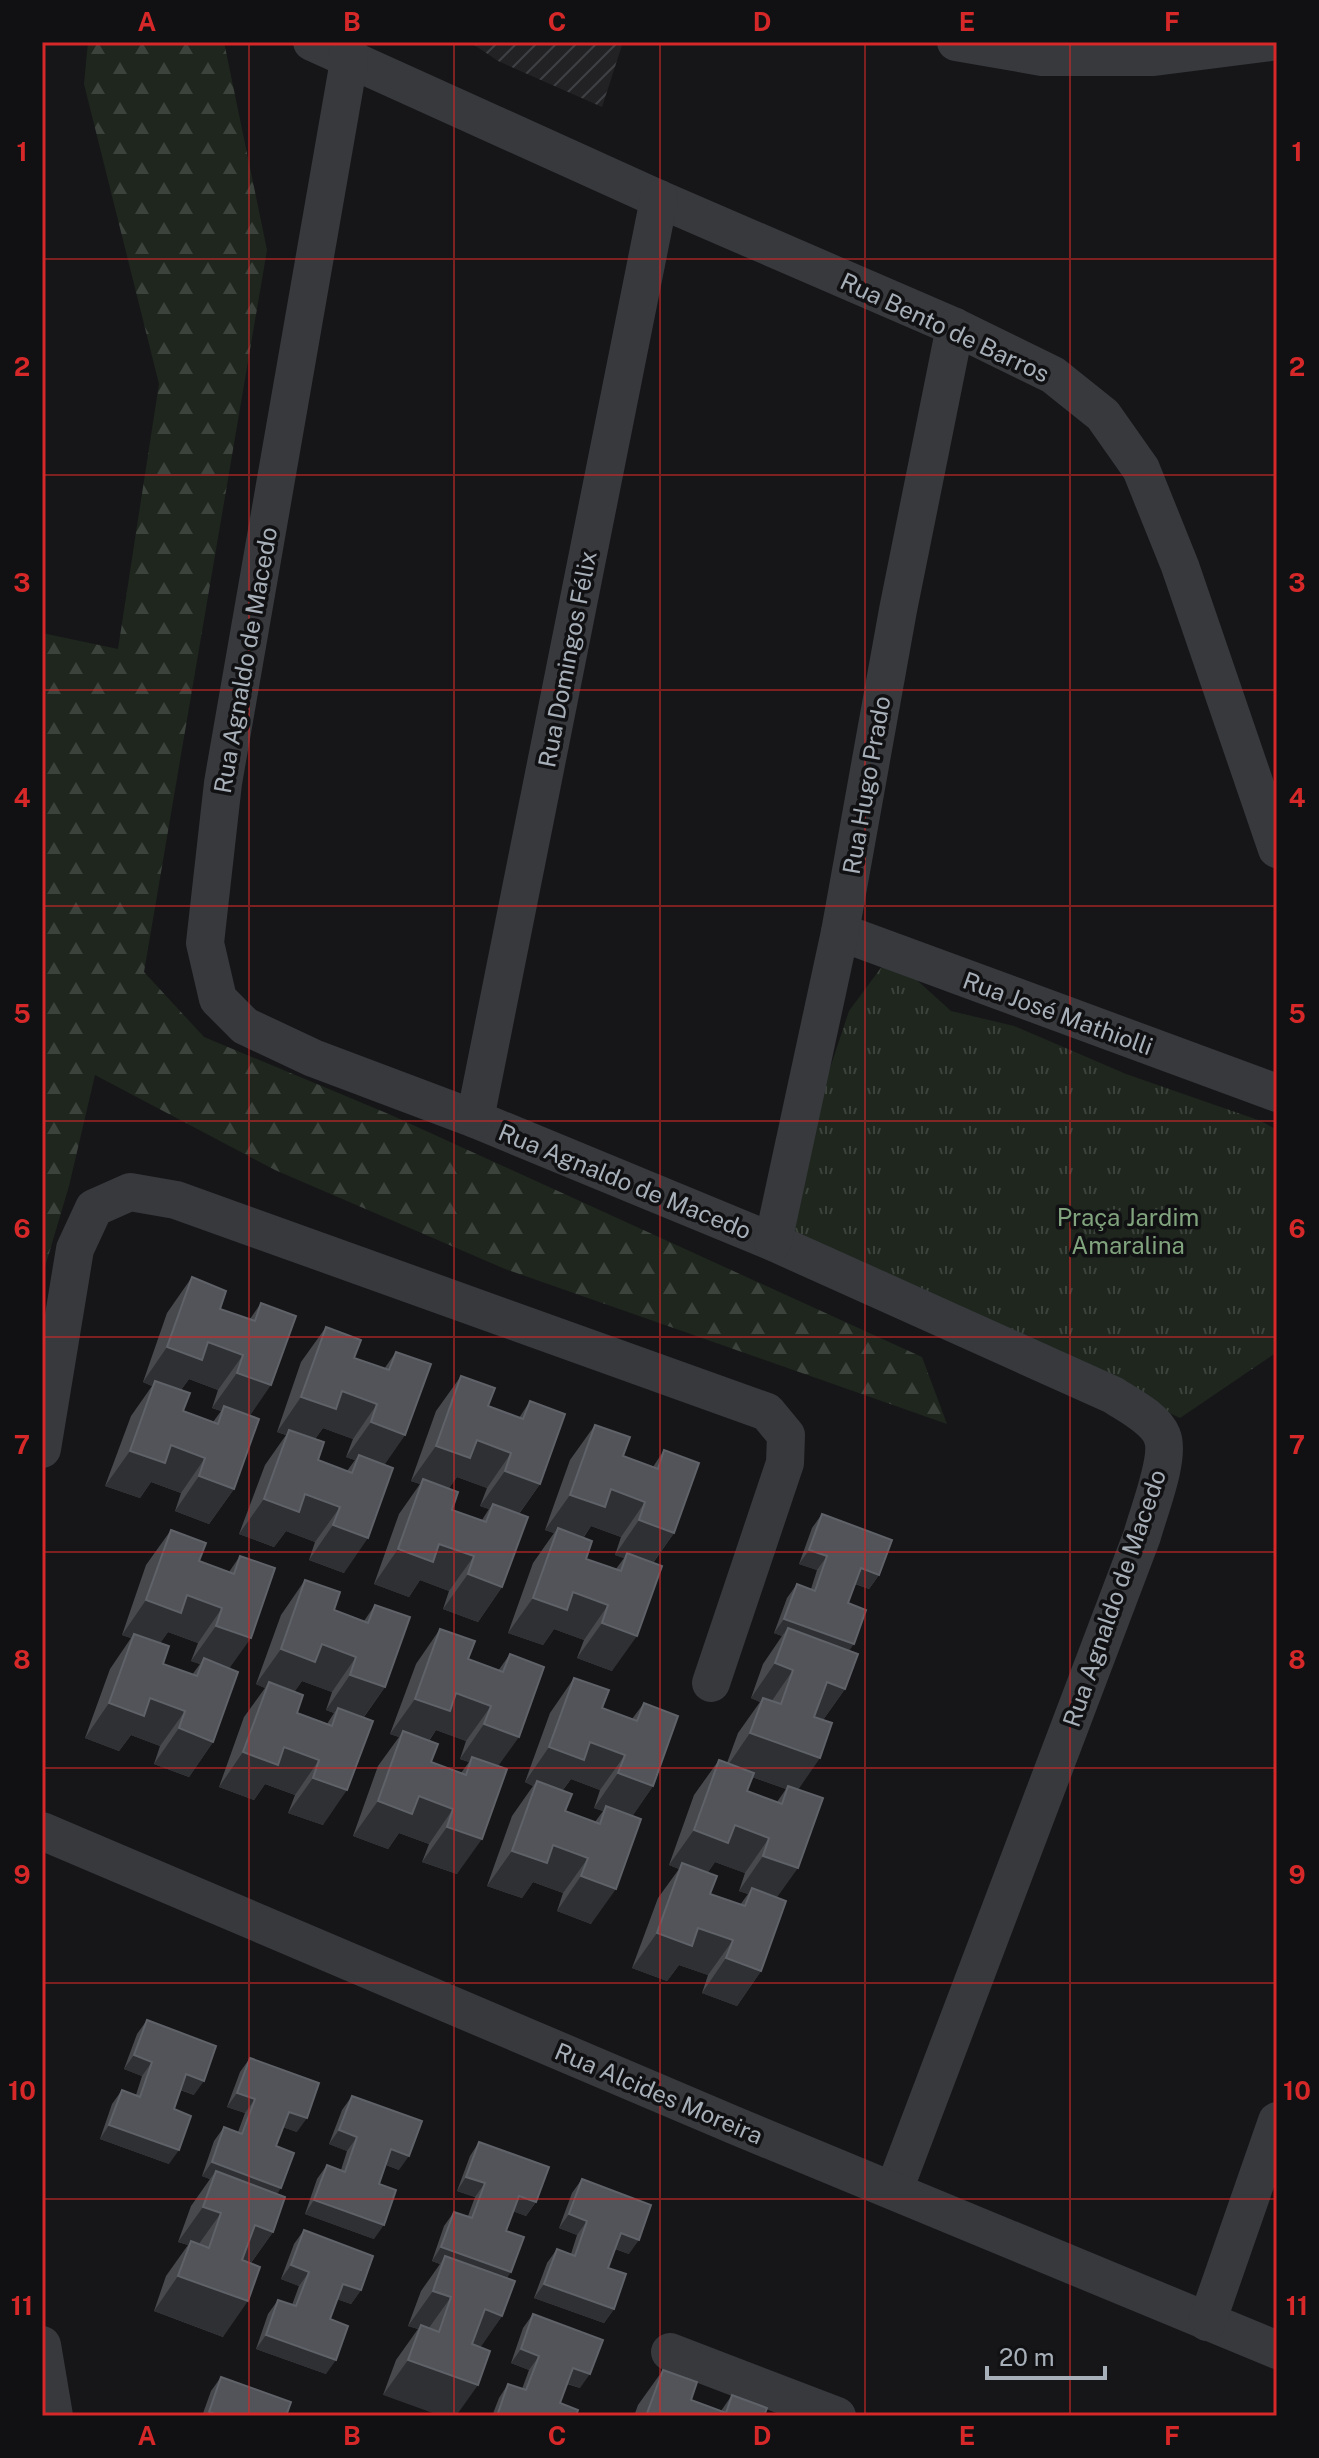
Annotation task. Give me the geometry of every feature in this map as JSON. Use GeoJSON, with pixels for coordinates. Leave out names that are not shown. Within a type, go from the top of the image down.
{"type":"FeatureCollection","features":[{"type":"Feature","properties":{"kind":"street","name":"Rua Bento de Barros"},"geometry":{"type":"LineString","coordinates":[[312,42],[348,52],[659,199],[955,327],[1053,375],[1103,415],[1141,469],[1180,566],[1277,849]]}},
{"type":"Feature","properties":{"kind":"street"},"geometry":{"type":"LineString","coordinates":[[956,42],[1042,57],[1154,57],[1271,42]]}},
{"type":"Feature","properties":{"kind":"street","name":"Rua Agnaldo de Macedo"},"geometry":{"type":"LineString","coordinates":[[348,52],[234,711],[205,943],[218,999],[245,1026],[313,1058],[475,1119],[773,1242],[1113,1395],[1145,1417],[1162,1436],[1164,1459],[1142,1536],[894,2190]]}},
{"type":"Feature","properties":{"kind":"street","name":"Rua Domingos Félix"},"geometry":{"type":"LineString","coordinates":[[475,1119],[659,199]]}},
{"type":"Feature","properties":{"kind":"street","name":"Rua Hugo Prado"},"geometry":{"type":"LineString","coordinates":[[773,1242],[840,932],[898,610],[955,327]]}},
{"type":"Feature","properties":{"kind":"street","name":"Rua José Mathiolli"},"geometry":{"type":"LineString","coordinates":[[840,932],[1277,1093]]}},
{"type":"Feature","properties":{"kind":"street"},"geometry":{"type":"LineString","coordinates":[[42,1449],[75,1249],[94,1208],[130,1192],[176,1200],[767,1412],[786,1435],[785,1463],[711,1683]]}},
{"type":"Feature","properties":{"kind":"street","name":"Rua Alcides Moreira"},"geometry":{"type":"LineString","coordinates":[[42,1831],[1277,2350]]}},
{"type":"Feature","properties":{"kind":"street"},"geometry":{"type":"LineString","coordinates":[[1207,2322],[1277,2121]]}},
{"type":"Feature","properties":{"kind":"street"},"geometry":{"type":"LineString","coordinates":[[42,2345],[54,2416]]}},
{"type":"Feature","properties":{"kind":"street"},"geometry":{"type":"LineString","coordinates":[[670,2352],[837,2416]]}},
{"type":"Feature","properties":{"kind":"shaded area"},"geometry":{"type":"Polygon","coordinates":[[[470,42],[623,42],[602,107],[498,61],[470,42]]]}},
{"type":"Feature","properties":{"kind":"green space"},"geometry":{"type":"Polygon","coordinates":[[[88,42],[224,42],[267,250],[144,972],[204,1037],[391,1115],[922,1357],[947,1424],[505,1269],[275,1170],[95,1075],[69,1186],[42,1277],[42,633],[118,649],[159,384],[84,84],[88,42]]]}},
{"type":"Feature","properties":{"kind":"green space","name":"Praça Jardim Amaralina"},"geometry":{"type":"Polygon","coordinates":[[[883,965],[909,973],[951,1011],[1014,1026],[1126,1074],[1261,1121],[1277,1130],[1277,1352],[1180,1418],[786,1235],[819,1101],[849,1011],[883,965]]]}},
{"type":"Feature","properties":{"kind":"building"},"geometry":{"type":"Polygon","coordinates":[[[192,1277],[226,1291],[220,1309],[255,1321],[261,1303],[296,1316],[271,1385],[237,1373],[243,1355],[208,1342],[202,1360],[167,1347],[192,1277]]]}},
{"type":"Feature","properties":{"kind":"building"},"geometry":{"type":"Polygon","coordinates":[[[326,1327],[361,1340],[354,1358],[389,1370],[396,1352],[431,1364],[405,1435],[371,1422],[377,1404],[342,1391],[336,1409],[301,1397],[326,1327]]]}},
{"type":"Feature","properties":{"kind":"building"},"geometry":{"type":"Polygon","coordinates":[[[461,1376],[495,1388],[488,1406],[523,1419],[530,1401],[565,1414],[540,1484],[505,1471],[511,1453],[477,1440],[470,1458],[436,1446],[461,1376]]]}},
{"type":"Feature","properties":{"kind":"building"},"geometry":{"type":"Polygon","coordinates":[[[155,1381],[190,1393],[183,1411],[218,1424],[224,1406],[259,1419],[234,1489],[199,1476],[205,1458],[171,1445],[165,1463],[130,1451],[155,1381]]]}},
{"type":"Feature","properties":{"kind":"building"},"geometry":{"type":"Polygon","coordinates":[[[595,1425],[630,1437],[623,1456],[658,1469],[664,1450],[699,1463],[674,1533],[639,1520],[645,1502],[611,1489],[605,1507],[570,1495],[595,1425]]]}},
{"type":"Feature","properties":{"kind":"building"},"geometry":{"type":"Polygon","coordinates":[[[289,1430],[324,1442],[318,1460],[352,1473],[359,1455],[393,1468],[368,1538],[333,1525],[340,1507],[305,1494],[299,1512],[264,1499],[289,1430]]]}},
{"type":"Feature","properties":{"kind":"building"},"geometry":{"type":"Polygon","coordinates":[[[423,1479],[458,1492],[452,1510],[486,1522],[493,1504],[528,1517],[502,1587],[468,1574],[474,1556],[439,1544],[433,1562],[398,1549],[423,1479]]]}},
{"type":"Feature","properties":{"kind":"building"},"geometry":{"type":"Polygon","coordinates":[[[822,1514],[892,1540],[879,1575],[861,1568],[848,1603],[866,1610],[854,1644],[784,1619],[797,1584],[815,1591],[827,1556],[809,1550],[822,1514]]]}},
{"type":"Feature","properties":{"kind":"building"},"geometry":{"type":"Polygon","coordinates":[[[558,1528],[592,1541],[586,1559],[621,1571],[627,1553],[662,1566],[637,1636],[602,1623],[608,1605],[573,1592],[567,1610],[533,1598],[558,1528]]]}},
{"type":"Feature","properties":{"kind":"building"},"geometry":{"type":"Polygon","coordinates":[[[171,1530],[206,1543],[199,1561],[234,1574],[240,1556],[275,1568],[251,1638],[216,1626],[222,1608],[187,1595],[181,1613],[146,1600],[171,1530]]]}},
{"type":"Feature","properties":{"kind":"building"},"geometry":{"type":"Polygon","coordinates":[[[305,1580],[340,1592],[334,1610],[368,1623],[375,1605],[410,1617],[385,1687],[350,1675],[356,1657],[322,1644],[315,1662],[281,1649],[305,1580]]]}},
{"type":"Feature","properties":{"kind":"building"},"geometry":{"type":"Polygon","coordinates":[[[788,1628],[858,1654],[845,1689],[827,1682],[814,1717],[832,1723],[820,1758],[750,1733],[763,1698],[781,1704],[793,1670],[775,1663],[788,1628]]]}},
{"type":"Feature","properties":{"kind":"building"},"geometry":{"type":"Polygon","coordinates":[[[440,1629],[475,1641],[468,1659],[503,1672],[510,1654],[544,1667],[519,1737],[484,1724],[491,1706],[456,1693],[450,1711],[415,1699],[440,1629]]]}},
{"type":"Feature","properties":{"kind":"building"},"geometry":{"type":"Polygon","coordinates":[[[134,1634],[169,1646],[163,1664],[197,1676],[204,1658],[238,1672],[213,1742],[179,1728],[185,1711],[150,1698],[144,1716],[109,1703],[134,1634]]]}},
{"type":"Feature","properties":{"kind":"building"},"geometry":{"type":"Polygon","coordinates":[[[574,1678],[609,1690],[602,1708],[637,1721],[644,1703],[678,1716],[653,1786],[618,1773],[625,1755],[590,1742],[584,1760],[549,1747],[574,1678]]]}},
{"type":"Feature","properties":{"kind":"building"},"geometry":{"type":"Polygon","coordinates":[[[269,1682],[303,1695],[297,1713],[332,1726],[338,1708],[373,1721],[347,1790],[313,1778],[319,1760],[284,1747],[278,1765],[243,1752],[269,1682]]]}},
{"type":"Feature","properties":{"kind":"building"},"geometry":{"type":"Polygon","coordinates":[[[403,1731],[438,1744],[431,1762],[466,1775],[472,1757],[507,1769],[482,1839],[447,1827],[453,1809],[419,1796],[412,1814],[378,1801],[403,1731]]]}},
{"type":"Feature","properties":{"kind":"building"},"geometry":{"type":"Polygon","coordinates":[[[719,1760],[754,1773],[747,1791],[782,1804],[788,1786],[823,1798],[798,1868],[763,1856],[769,1838],[735,1825],[728,1843],[694,1830],[719,1760]]]}},
{"type":"Feature","properties":{"kind":"building"},"geometry":{"type":"Polygon","coordinates":[[[537,1781],[572,1794],[565,1811],[600,1824],[606,1806],[641,1819],[616,1889],[581,1876],[588,1858],[553,1845],[547,1863],[512,1851],[537,1781]]]}},
{"type":"Feature","properties":{"kind":"building"},"geometry":{"type":"Polygon","coordinates":[[[682,1863],[717,1876],[710,1894],[745,1906],[752,1888],[786,1901],[761,1971],[726,1958],[733,1940],[698,1928],[692,1946],[657,1933],[682,1863]]]}},
{"type":"Feature","properties":{"kind":"building"},"geometry":{"type":"Polygon","coordinates":[[[147,2020],[216,2046],[204,2081],[186,2074],[174,2109],[191,2116],[179,2150],[109,2125],[122,2090],[140,2097],[152,2062],[134,2055],[147,2020]]]}},
{"type":"Feature","properties":{"kind":"building"},"geometry":{"type":"Polygon","coordinates":[[[250,2058],[319,2083],[307,2118],[289,2112],[276,2146],[294,2153],[281,2188],[212,2162],[224,2127],[242,2134],[255,2099],[237,2093],[250,2058]]]}},
{"type":"Feature","properties":{"kind":"building"},"geometry":{"type":"Polygon","coordinates":[[[352,2096],[422,2121],[409,2156],[391,2149],[379,2184],[396,2190],[384,2225],[314,2200],[327,2165],[345,2172],[357,2137],[339,2130],[352,2096]]]}},
{"type":"Feature","properties":{"kind":"building"},"geometry":{"type":"Polygon","coordinates":[[[479,2142],[549,2167],[536,2202],[519,2196],[506,2231],[524,2237],[511,2272],[441,2247],[454,2212],[472,2218],[485,2183],[466,2177],[479,2142]]]}},
{"type":"Feature","properties":{"kind":"building"},"geometry":{"type":"Polygon","coordinates":[[[216,2171],[285,2197],[273,2232],[255,2225],[242,2260],[260,2267],[248,2301],[178,2276],[191,2241],[209,2248],[221,2213],[203,2207],[216,2171]]]}},
{"type":"Feature","properties":{"kind":"building"},"geometry":{"type":"Polygon","coordinates":[[[582,2179],[651,2205],[639,2240],[621,2233],[608,2268],[626,2274],[614,2309],[544,2284],[557,2249],[575,2256],[587,2221],[569,2214],[582,2179]]]}},
{"type":"Feature","properties":{"kind":"building"},"geometry":{"type":"Polygon","coordinates":[[[304,2230],[373,2256],[361,2290],[343,2284],[330,2319],[348,2326],[336,2360],[266,2335],[278,2300],[296,2306],[309,2272],[291,2265],[304,2230]]]}},
{"type":"Feature","properties":{"kind":"building"},"geometry":{"type":"Polygon","coordinates":[[[445,2256],[515,2281],[502,2316],[485,2309],[472,2344],[490,2351],[478,2385],[408,2360],[421,2325],[439,2332],[451,2297],[433,2291],[445,2256]]]}},
{"type":"Feature","properties":{"kind":"building"},"geometry":{"type":"Polygon","coordinates":[[[533,2314],[603,2340],[590,2374],[573,2368],[560,2403],[578,2410],[576,2416],[497,2416],[508,2384],[526,2390],[539,2356],[521,2349],[533,2314]]]}},
{"type":"Feature","properties":{"kind":"building"},"geometry":{"type":"Polygon","coordinates":[[[663,2370],[697,2382],[691,2400],[726,2413],[732,2395],[767,2408],[764,2416],[646,2416],[663,2370]]]}},
{"type":"Feature","properties":{"kind":"building"},"geometry":{"type":"Polygon","coordinates":[[[221,2377],[291,2402],[286,2416],[222,2416],[209,2412],[221,2377]]]}}]}
